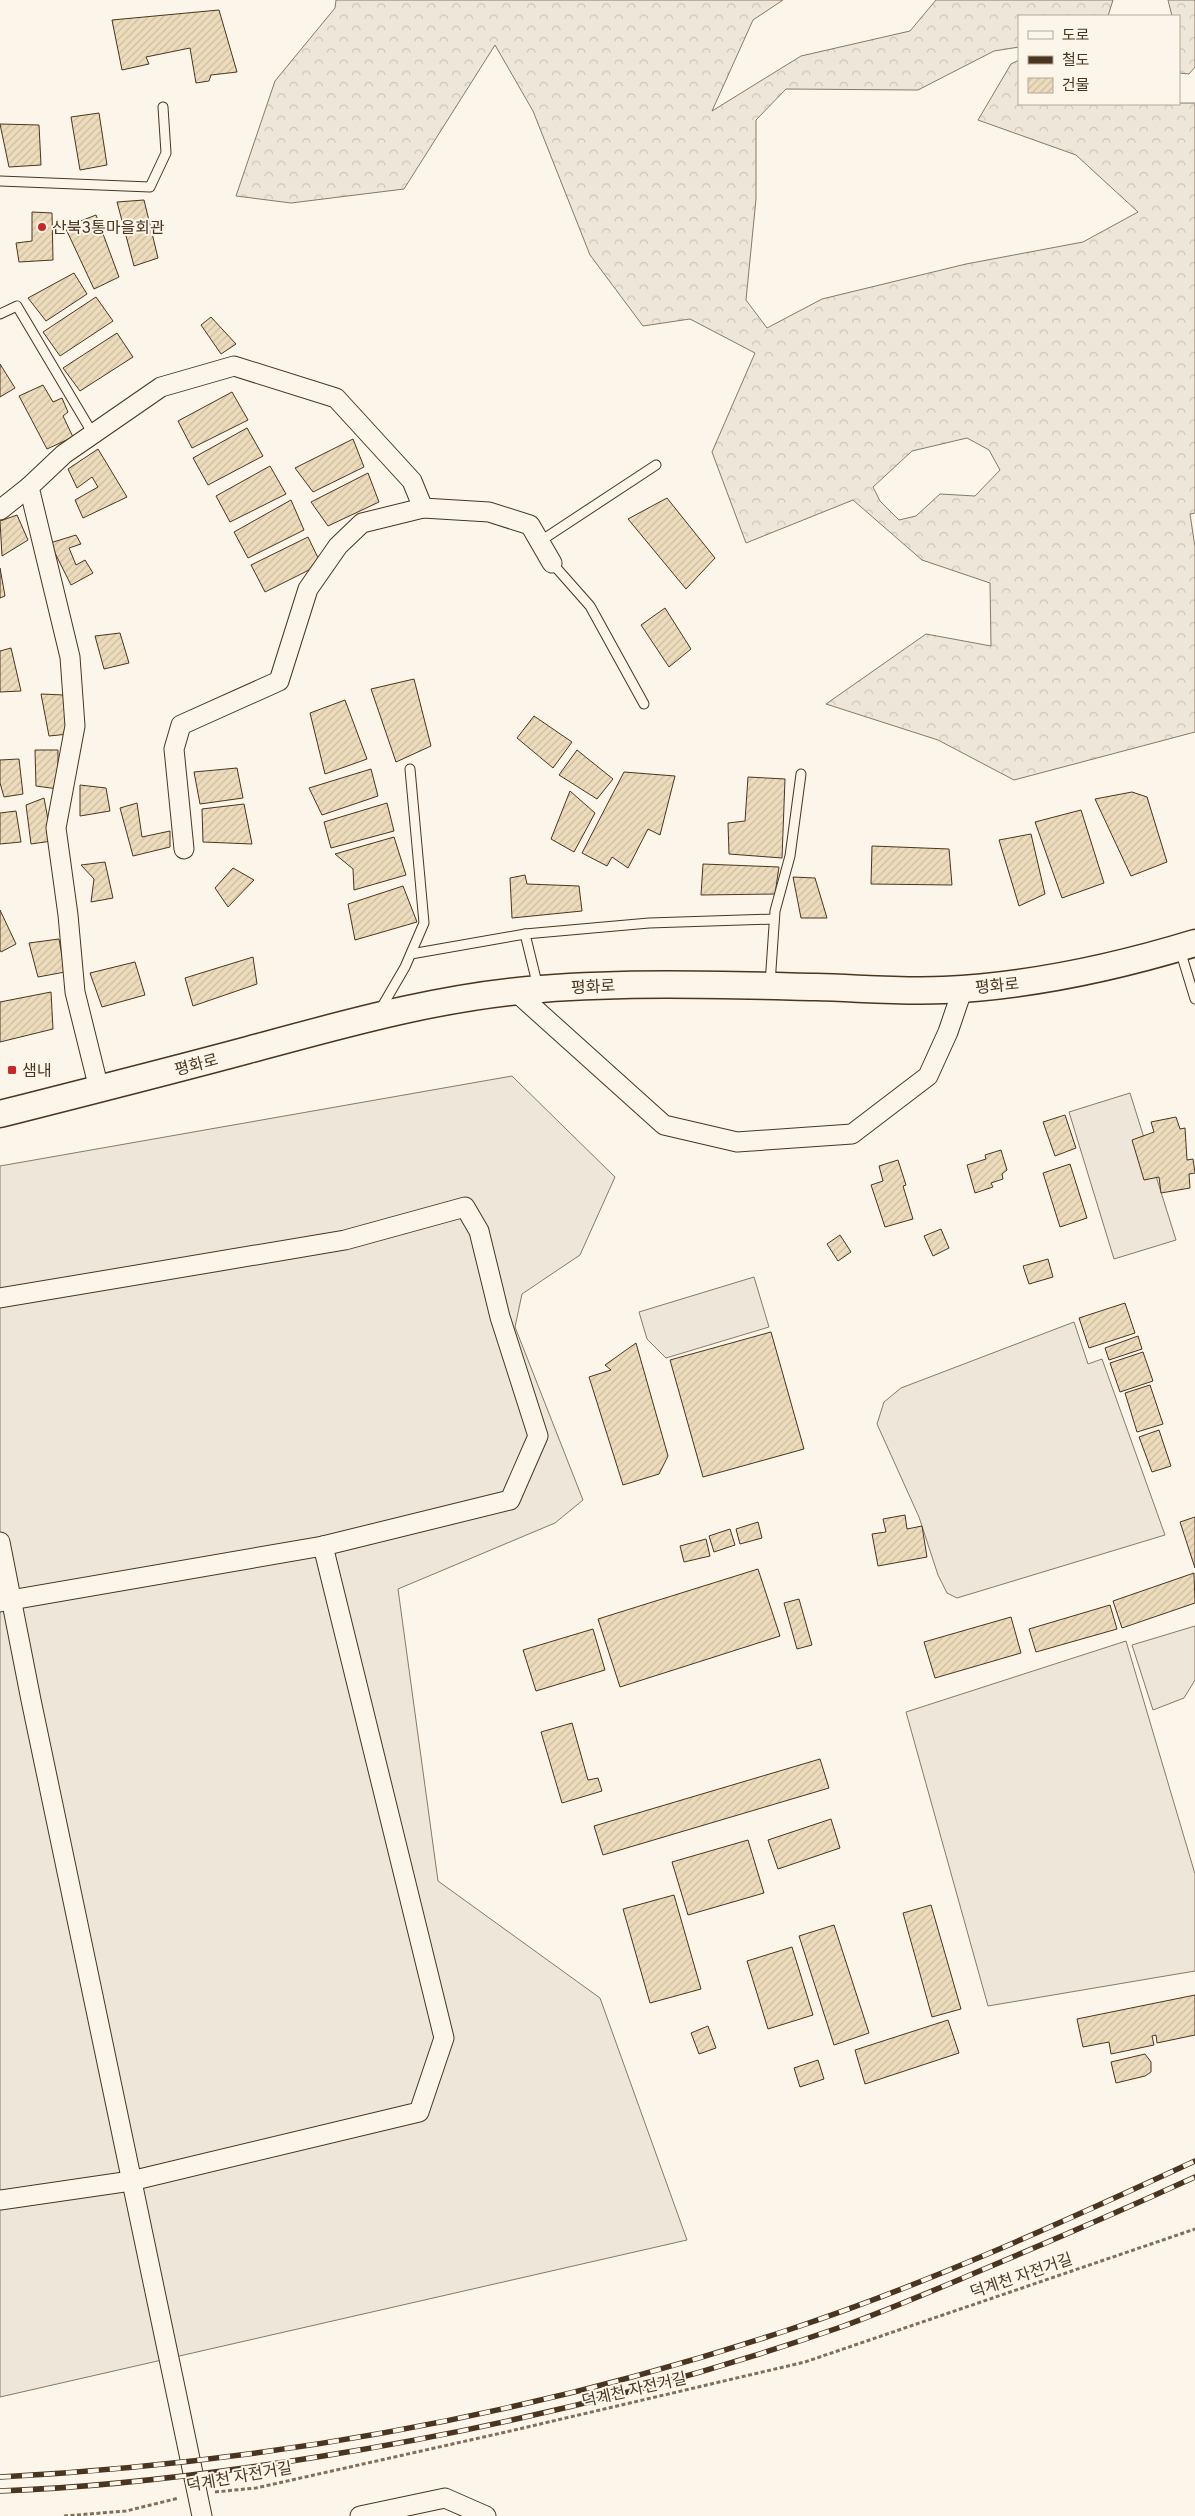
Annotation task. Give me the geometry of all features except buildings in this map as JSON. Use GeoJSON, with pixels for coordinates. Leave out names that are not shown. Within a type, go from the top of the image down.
{"type":"FeatureCollection","features":[{"type":"Feature","properties":{"kind":"main road","name":"평화로"},"geometry":{"type":"LineString","coordinates":[[0,1114],[375,1018],[474,997],[527,990],[618,984],[890,991],[963,988],[1030,982],[1108,968],[1187,945]]}},
{"type":"Feature","properties":{"kind":"street"},"geometry":{"type":"LineString","coordinates":[[0,510],[29,487],[64,454],[161,387],[234,366],[336,398],[412,481],[423,508]]}},
{"type":"Feature","properties":{"kind":"street"},"geometry":{"type":"LineString","coordinates":[[29,487],[70,657],[75,726],[56,828],[68,915],[75,992],[99,1089]]}},
{"type":"Feature","properties":{"kind":"street"},"geometry":{"type":"LineString","coordinates":[[184,849],[174,749],[181,726],[278,681],[308,589],[338,546],[362,523],[423,508],[489,512],[530,525],[552,563]]}},
{"type":"Feature","properties":{"kind":"street"},"geometry":{"type":"LineString","coordinates":[[527,990],[664,1125],[737,1142],[852,1134],[928,1076],[948,1032],[963,988]]}},
{"type":"Feature","properties":{"kind":"street"},"geometry":{"type":"LineString","coordinates":[[0,1298],[345,1240],[465,1208],[479,1231],[500,1317],[538,1436],[510,1500],[323,1546],[6,1600]]}},
{"type":"Feature","properties":{"kind":"street"},"geometry":{"type":"LineString","coordinates":[[0,1542],[6,1600],[202,2516]]}},
{"type":"Feature","properties":{"kind":"street"},"geometry":{"type":"LineString","coordinates":[[0,2200],[131,2181],[419,2112],[444,2038],[323,1546]]}},
{"type":"Feature","properties":{"kind":"street"},"geometry":{"type":"LineString","coordinates":[[360,2516],[445,2498],[486,2516]]}},
{"type":"Feature","properties":{"kind":"lane"},"geometry":{"type":"LineString","coordinates":[[0,181],[150,187],[166,153],[163,106]]}},
{"type":"Feature","properties":{"kind":"lane"},"geometry":{"type":"LineString","coordinates":[[0,314],[17,306],[93,434]]}},
{"type":"Feature","properties":{"kind":"lane"},"geometry":{"type":"LineString","coordinates":[[539,542],[656,465]]}},
{"type":"Feature","properties":{"kind":"lane"},"geometry":{"type":"LineString","coordinates":[[552,563],[590,606],[644,704]]}},
{"type":"Feature","properties":{"kind":"lane"},"geometry":{"type":"LineString","coordinates":[[375,1018],[410,954],[424,923],[410,769]]}},
{"type":"Feature","properties":{"kind":"lane"},"geometry":{"type":"LineString","coordinates":[[770,987],[774,919],[790,856],[801,774]]}},
{"type":"Feature","properties":{"kind":"lane"},"geometry":{"type":"LineString","coordinates":[[410,954],[525,934],[649,923],[774,919]]}},
{"type":"Feature","properties":{"kind":"lane"},"geometry":{"type":"LineString","coordinates":[[525,934],[527,990]]}},
{"type":"Feature","properties":{"kind":"lane"},"geometry":{"type":"LineString","coordinates":[[1187,945],[1195,999]]}},
{"type":"Feature","properties":{"kind":"path","name":"덕계천 자전거길"},"geometry":{"type":"LineString","coordinates":[[64,2516],[126,2511],[196,2494],[256,2488],[805,2362],[1195,2229]]}},
{"type":"Feature","properties":{"kind":"green space"},"geometry":{"type":"Polygon","coordinates":[[[336,0],[783,0],[753,20],[712,111],[801,56],[910,31],[936,0],[1113,0],[1108,15],[1018,15],[1018,47],[994,51],[918,90],[786,89],[756,120],[756,199],[746,300],[767,328],[822,299],[966,264],[1083,242],[1138,212],[1076,155],[978,120],[1011,64],[1018,60],[1018,105],[1180,105],[1180,103],[1195,103],[1195,513],[1190,514],[1195,547],[1195,732],[1014,780],[938,740],[826,704],[926,634],[991,646],[990,583],[922,560],[853,500],[746,543],[712,452],[755,353],[690,319],[643,326],[590,255],[533,111],[495,45],[404,189],[291,203],[236,196],[275,81],[335,8],[336,0]],[[967,438],[912,451],[873,487],[880,501],[899,520],[916,516],[940,494],[975,496],[1000,470],[989,450],[967,438]]]}},
{"type":"Feature","properties":{"kind":"green space"},"geometry":{"type":"Polygon","coordinates":[[[1168,0],[1195,0],[1195,67],[1189,74],[1180,73],[1180,15],[1172,15],[1168,0]]]}},
{"type":"Feature","properties":{"kind":"green space"},"geometry":{"type":"Polygon","coordinates":[[[512,1076],[615,1177],[580,1255],[522,1294],[515,1327],[583,1500],[555,1523],[398,1589],[438,1881],[600,1998],[687,2240],[0,2397],[0,1166],[512,1076]]]}},
{"type":"Feature","properties":{"kind":"green space"},"geometry":{"type":"Polygon","coordinates":[[[1130,1093],[1176,1240],[1114,1259],[1069,1112],[1130,1093]]]}},
{"type":"Feature","properties":{"kind":"green space"},"geometry":{"type":"Polygon","coordinates":[[[754,1277],[769,1327],[666,1358],[647,1339],[639,1312],[754,1277]]]}},
{"type":"Feature","properties":{"kind":"green space"},"geometry":{"type":"Polygon","coordinates":[[[1074,1322],[1088,1364],[1102,1359],[1165,1535],[957,1598],[947,1593],[938,1575],[919,1517],[877,1424],[884,1402],[901,1388],[1074,1322]]]}},
{"type":"Feature","properties":{"kind":"green space"},"geometry":{"type":"Polygon","coordinates":[[[1195,1626],[1195,1680],[1184,1698],[1153,1710],[1132,1645],[1195,1626]]]}},
{"type":"Feature","properties":{"kind":"green space"},"geometry":{"type":"Polygon","coordinates":[[[1126,1641],[1195,1874],[1195,1971],[988,2006],[906,1712],[1126,1641]]]}},
{"type":"Feature","properties":{"kind":"railway"},"geometry":{"type":"LineString","coordinates":[[0,2477],[100,2470],[298,2447],[397,2430],[593,2387],[689,2361],[785,2331],[889,2294],[1043,2230],[1195,2161]]}},
{"type":"Feature","properties":{"kind":"railway"},"geometry":{"type":"LineString","coordinates":[[0,2491],[159,2479],[317,2457],[383,2446],[515,2419],[645,2387],[774,2349],[876,2314],[1041,2245],[1195,2177]]}},
{"type":"Feature","properties":{"kind":"place","name":"산북3통마을회관"},"geometry":{"type":"Point","coordinates":[42,227]}},
{"type":"Feature","properties":{"kind":"place","name":"샘내"},"geometry":{"type":"Point","coordinates":[12,1070]}}]}
